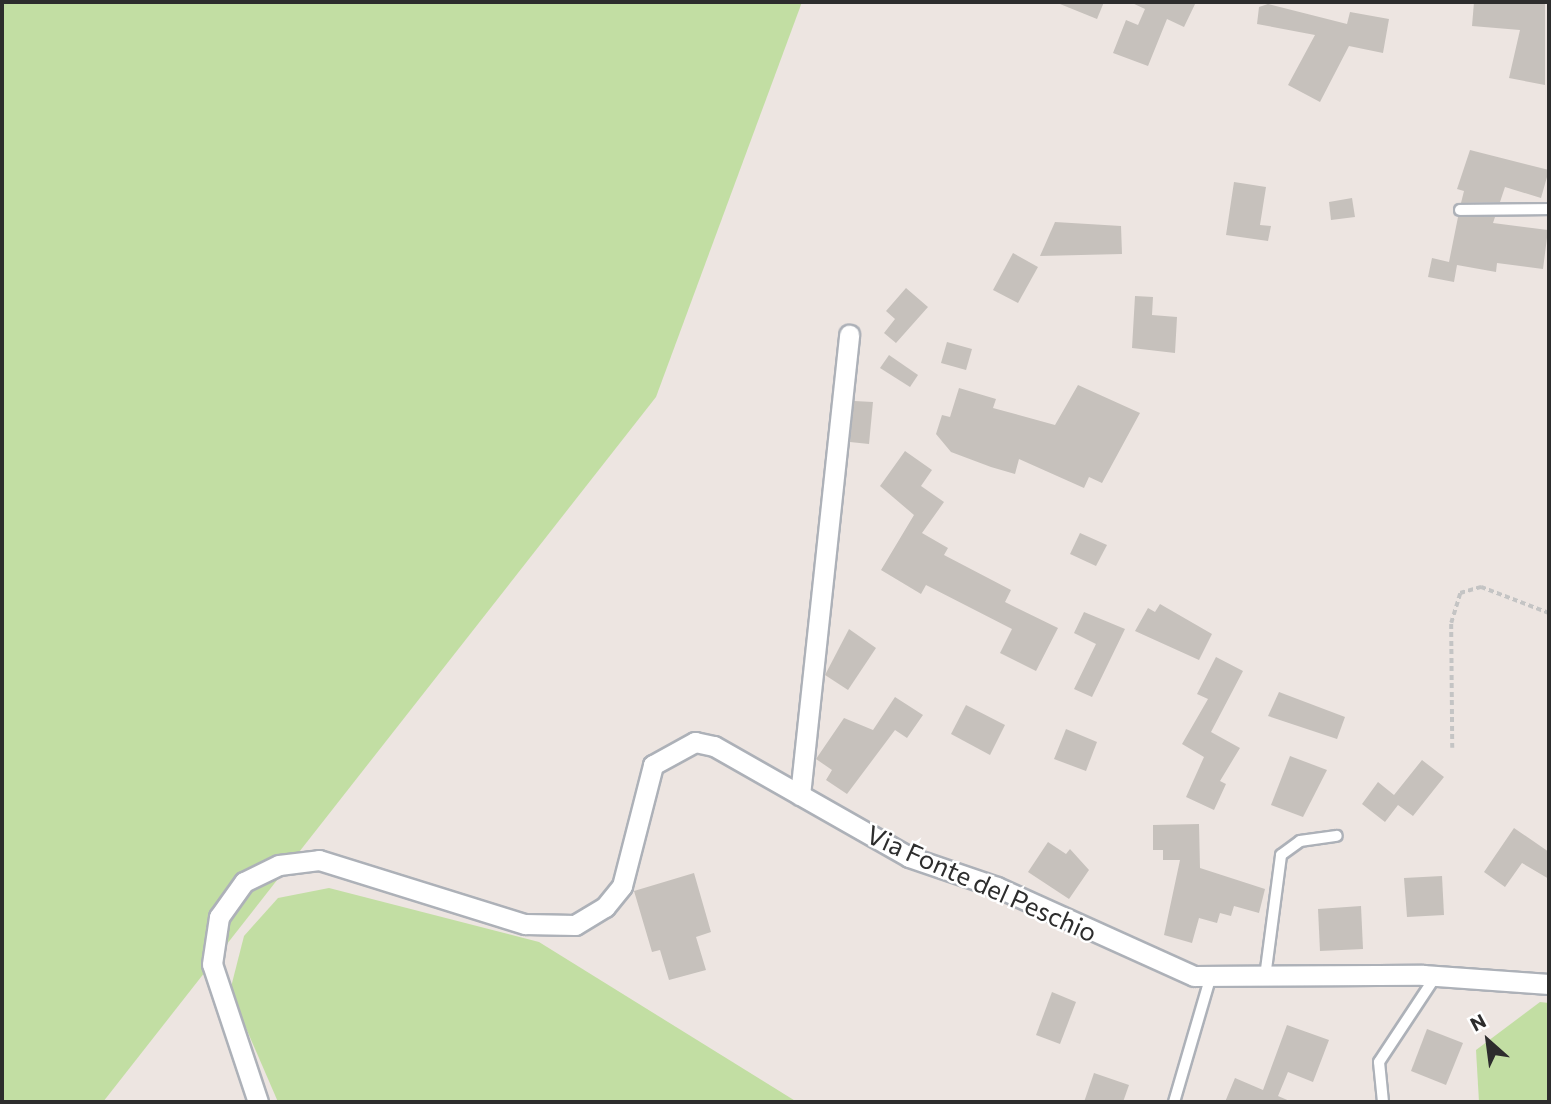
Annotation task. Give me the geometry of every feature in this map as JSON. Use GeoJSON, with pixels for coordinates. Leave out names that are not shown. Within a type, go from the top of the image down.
{"type":"FeatureCollection","features":[{"type":"Feature","properties":{"kind":"street"},"geometry":{"type":"LineString","coordinates":[[800,795],[849,335]]}},
{"type":"Feature","properties":{"kind":"street","name":"Via Fonte del Peschio"},"geometry":{"type":"LineString","coordinates":[[258,1102],[213,971],[214,932],[230,896],[259,873],[319,860],[525,924],[568,927],[618,893],[650,771],[675,747],[708,743],[909,857],[997,887],[1166,966],[1210,979],[1436,976],[1549,984]]}},
{"type":"Feature","properties":{"kind":"lane"},"geometry":{"type":"LineString","coordinates":[[1460,210],[1549,209]]}},
{"type":"Feature","properties":{"kind":"lane"},"geometry":{"type":"LineString","coordinates":[[1265,977],[1281,855],[1300,841],[1337,836]]}},
{"type":"Feature","properties":{"kind":"lane"},"geometry":{"type":"LineString","coordinates":[[1382,1102],[1379,1062],[1436,976]]}},
{"type":"Feature","properties":{"kind":"lane"},"geometry":{"type":"LineString","coordinates":[[1174,1102],[1210,979]]}},
{"type":"Feature","properties":{"kind":"path"},"geometry":{"type":"LineString","coordinates":[[1452,748],[1451,623],[1460,593],[1481,587],[1549,613]]}},
{"type":"Feature","properties":{"kind":"green space"},"geometry":{"type":"Polygon","coordinates":[[[2,2],[802,2],[656,397],[103,1102],[2,1102],[2,2]]]}},
{"type":"Feature","properties":{"kind":"green space"},"geometry":{"type":"Polygon","coordinates":[[[329,888],[539,942],[797,1102],[278,1102],[230,991],[244,936],[278,898],[329,888]]]}},
{"type":"Feature","properties":{"kind":"green space"},"geometry":{"type":"Polygon","coordinates":[[[1540,1002],[1549,1003],[1549,1102],[1479,1102],[1476,1050],[1540,1002]]]}},
{"type":"Feature","properties":{"kind":"building"},"geometry":{"type":"Polygon","coordinates":[[[1055,2],[1104,2],[1097,19],[1055,2]]]}},
{"type":"Feature","properties":{"kind":"building"},"geometry":{"type":"Polygon","coordinates":[[[1130,2],[1196,2],[1184,27],[1167,19],[1148,66],[1113,53],[1126,20],[1138,25],[1145,9],[1130,2]]]}},
{"type":"Feature","properties":{"kind":"building"},"geometry":{"type":"Polygon","coordinates":[[[1474,2],[1545,2],[1545,85],[1509,78],[1520,30],[1472,26],[1474,2]]]}},
{"type":"Feature","properties":{"kind":"building"},"geometry":{"type":"Polygon","coordinates":[[[1268,4],[1347,24],[1350,12],[1389,19],[1383,53],[1349,46],[1320,102],[1288,85],[1315,35],[1257,24],[1259,7],[1268,4]]]}},
{"type":"Feature","properties":{"kind":"building"},"geometry":{"type":"Polygon","coordinates":[[[1470,150],[1549,170],[1541,198],[1505,187],[1500,202],[1461,203],[1464,191],[1457,189],[1470,150]]]}},
{"type":"Feature","properties":{"kind":"building"},"geometry":{"type":"Polygon","coordinates":[[[1234,182],[1266,187],[1260,225],[1271,226],[1268,241],[1226,235],[1234,182]]]}},
{"type":"Feature","properties":{"kind":"building"},"geometry":{"type":"Polygon","coordinates":[[[1352,198],[1355,217],[1331,220],[1329,202],[1352,198]]]}},
{"type":"Feature","properties":{"kind":"building"},"geometry":{"type":"Polygon","coordinates":[[[1458,217],[1495,217],[1493,223],[1548,230],[1543,269],[1497,263],[1496,272],[1457,265],[1454,282],[1428,277],[1432,258],[1449,262],[1458,217]]]}},
{"type":"Feature","properties":{"kind":"building"},"geometry":{"type":"Polygon","coordinates":[[[1055,222],[1121,226],[1122,254],[1040,256],[1055,222]]]}},
{"type":"Feature","properties":{"kind":"building"},"geometry":{"type":"Polygon","coordinates":[[[1013,253],[1038,267],[1018,303],[993,290],[1013,253]]]}},
{"type":"Feature","properties":{"kind":"building"},"geometry":{"type":"Polygon","coordinates":[[[906,288],[928,307],[896,343],[884,333],[895,319],[886,311],[906,288]]]}},
{"type":"Feature","properties":{"kind":"building"},"geometry":{"type":"Polygon","coordinates":[[[1135,296],[1153,297],[1152,315],[1177,317],[1175,353],[1132,348],[1135,296]]]}},
{"type":"Feature","properties":{"kind":"building"},"geometry":{"type":"Polygon","coordinates":[[[947,342],[972,349],[966,370],[941,363],[947,342]]]}},
{"type":"Feature","properties":{"kind":"building"},"geometry":{"type":"Polygon","coordinates":[[[889,355],[918,375],[910,387],[880,368],[889,355]]]}},
{"type":"Feature","properties":{"kind":"building"},"geometry":{"type":"Polygon","coordinates":[[[1078,385],[1140,413],[1102,483],[1089,477],[1084,488],[1019,459],[1015,474],[991,467],[951,452],[936,434],[942,415],[950,417],[959,388],[996,399],[993,408],[1055,425],[1078,385]]]}},
{"type":"Feature","properties":{"kind":"building"},"geometry":{"type":"Polygon","coordinates":[[[854,401],[873,402],[869,444],[850,442],[854,401]]]}},
{"type":"Feature","properties":{"kind":"building"},"geometry":{"type":"Polygon","coordinates":[[[905,451],[932,470],[921,486],[944,502],[922,533],[948,548],[944,555],[1011,590],[1005,602],[1058,628],[1036,671],[1000,653],[1012,629],[926,585],[921,594],[881,570],[914,515],[880,486],[905,451]]]}},
{"type":"Feature","properties":{"kind":"building"},"geometry":{"type":"Polygon","coordinates":[[[1080,533],[1107,545],[1096,566],[1070,554],[1080,533]]]}},
{"type":"Feature","properties":{"kind":"building"},"geometry":{"type":"Polygon","coordinates":[[[1160,604],[1212,634],[1199,660],[1135,631],[1148,608],[1155,612],[1160,604]]]}},
{"type":"Feature","properties":{"kind":"building"},"geometry":{"type":"Polygon","coordinates":[[[1084,612],[1125,629],[1092,697],[1074,689],[1096,644],[1074,633],[1084,612]]]}},
{"type":"Feature","properties":{"kind":"building"},"geometry":{"type":"Polygon","coordinates":[[[849,629],[876,648],[848,690],[825,675],[849,629]]]}},
{"type":"Feature","properties":{"kind":"building"},"geometry":{"type":"Polygon","coordinates":[[[1216,657],[1243,671],[1211,732],[1240,748],[1220,781],[1226,784],[1214,810],[1186,797],[1204,757],[1182,744],[1208,699],[1197,694],[1216,657]]]}},
{"type":"Feature","properties":{"kind":"building"},"geometry":{"type":"Polygon","coordinates":[[[1279,692],[1345,717],[1337,739],[1268,716],[1279,692]]]}},
{"type":"Feature","properties":{"kind":"building"},"geometry":{"type":"Polygon","coordinates":[[[895,697],[923,715],[907,738],[895,730],[847,794],[826,780],[832,770],[816,759],[844,718],[873,730],[895,697]]]}},
{"type":"Feature","properties":{"kind":"building"},"geometry":{"type":"Polygon","coordinates":[[[966,705],[1005,725],[990,755],[951,734],[966,705]]]}},
{"type":"Feature","properties":{"kind":"building"},"geometry":{"type":"Polygon","coordinates":[[[1066,729],[1097,742],[1086,771],[1054,759],[1066,729]]]}},
{"type":"Feature","properties":{"kind":"building"},"geometry":{"type":"Polygon","coordinates":[[[1290,756],[1327,770],[1303,817],[1271,805],[1290,756]]]}},
{"type":"Feature","properties":{"kind":"building"},"geometry":{"type":"Polygon","coordinates":[[[1422,760],[1444,777],[1413,816],[1398,805],[1385,822],[1362,804],[1378,782],[1394,795],[1422,760]]]}},
{"type":"Feature","properties":{"kind":"building"},"geometry":{"type":"Polygon","coordinates":[[[1199,824],[1200,868],[1265,889],[1259,913],[1234,906],[1231,916],[1220,913],[1217,923],[1199,918],[1192,943],[1164,935],[1180,860],[1163,860],[1163,850],[1153,850],[1153,825],[1199,824]]]}},
{"type":"Feature","properties":{"kind":"building"},"geometry":{"type":"Polygon","coordinates":[[[1514,828],[1549,852],[1549,879],[1522,863],[1505,887],[1484,872],[1514,828]]]}},
{"type":"Feature","properties":{"kind":"building"},"geometry":{"type":"Polygon","coordinates":[[[1048,842],[1066,854],[1070,849],[1089,870],[1069,899],[1028,872],[1048,842]]]}},
{"type":"Feature","properties":{"kind":"building"},"geometry":{"type":"Polygon","coordinates":[[[694,873],[711,932],[696,937],[706,970],[669,980],[660,950],[652,952],[634,891],[694,873]]]}},
{"type":"Feature","properties":{"kind":"building"},"geometry":{"type":"Polygon","coordinates":[[[1442,876],[1444,915],[1407,917],[1404,878],[1442,876]]]}},
{"type":"Feature","properties":{"kind":"building"},"geometry":{"type":"Polygon","coordinates":[[[1361,906],[1363,949],[1320,951],[1318,909],[1361,906]]]}},
{"type":"Feature","properties":{"kind":"building"},"geometry":{"type":"Polygon","coordinates":[[[1052,992],[1076,1002],[1060,1044],[1036,1035],[1052,992]]]}},
{"type":"Feature","properties":{"kind":"building"},"geometry":{"type":"Polygon","coordinates":[[[1287,1025],[1329,1040],[1313,1082],[1288,1072],[1278,1096],[1292,1102],[1225,1102],[1235,1078],[1263,1090],[1287,1025]]]}},
{"type":"Feature","properties":{"kind":"building"},"geometry":{"type":"Polygon","coordinates":[[[1427,1029],[1463,1043],[1446,1085],[1411,1071],[1427,1029]]]}},
{"type":"Feature","properties":{"kind":"building"},"geometry":{"type":"Polygon","coordinates":[[[1094,1073],[1129,1085],[1123,1102],[1084,1102],[1094,1073]]]}}]}
